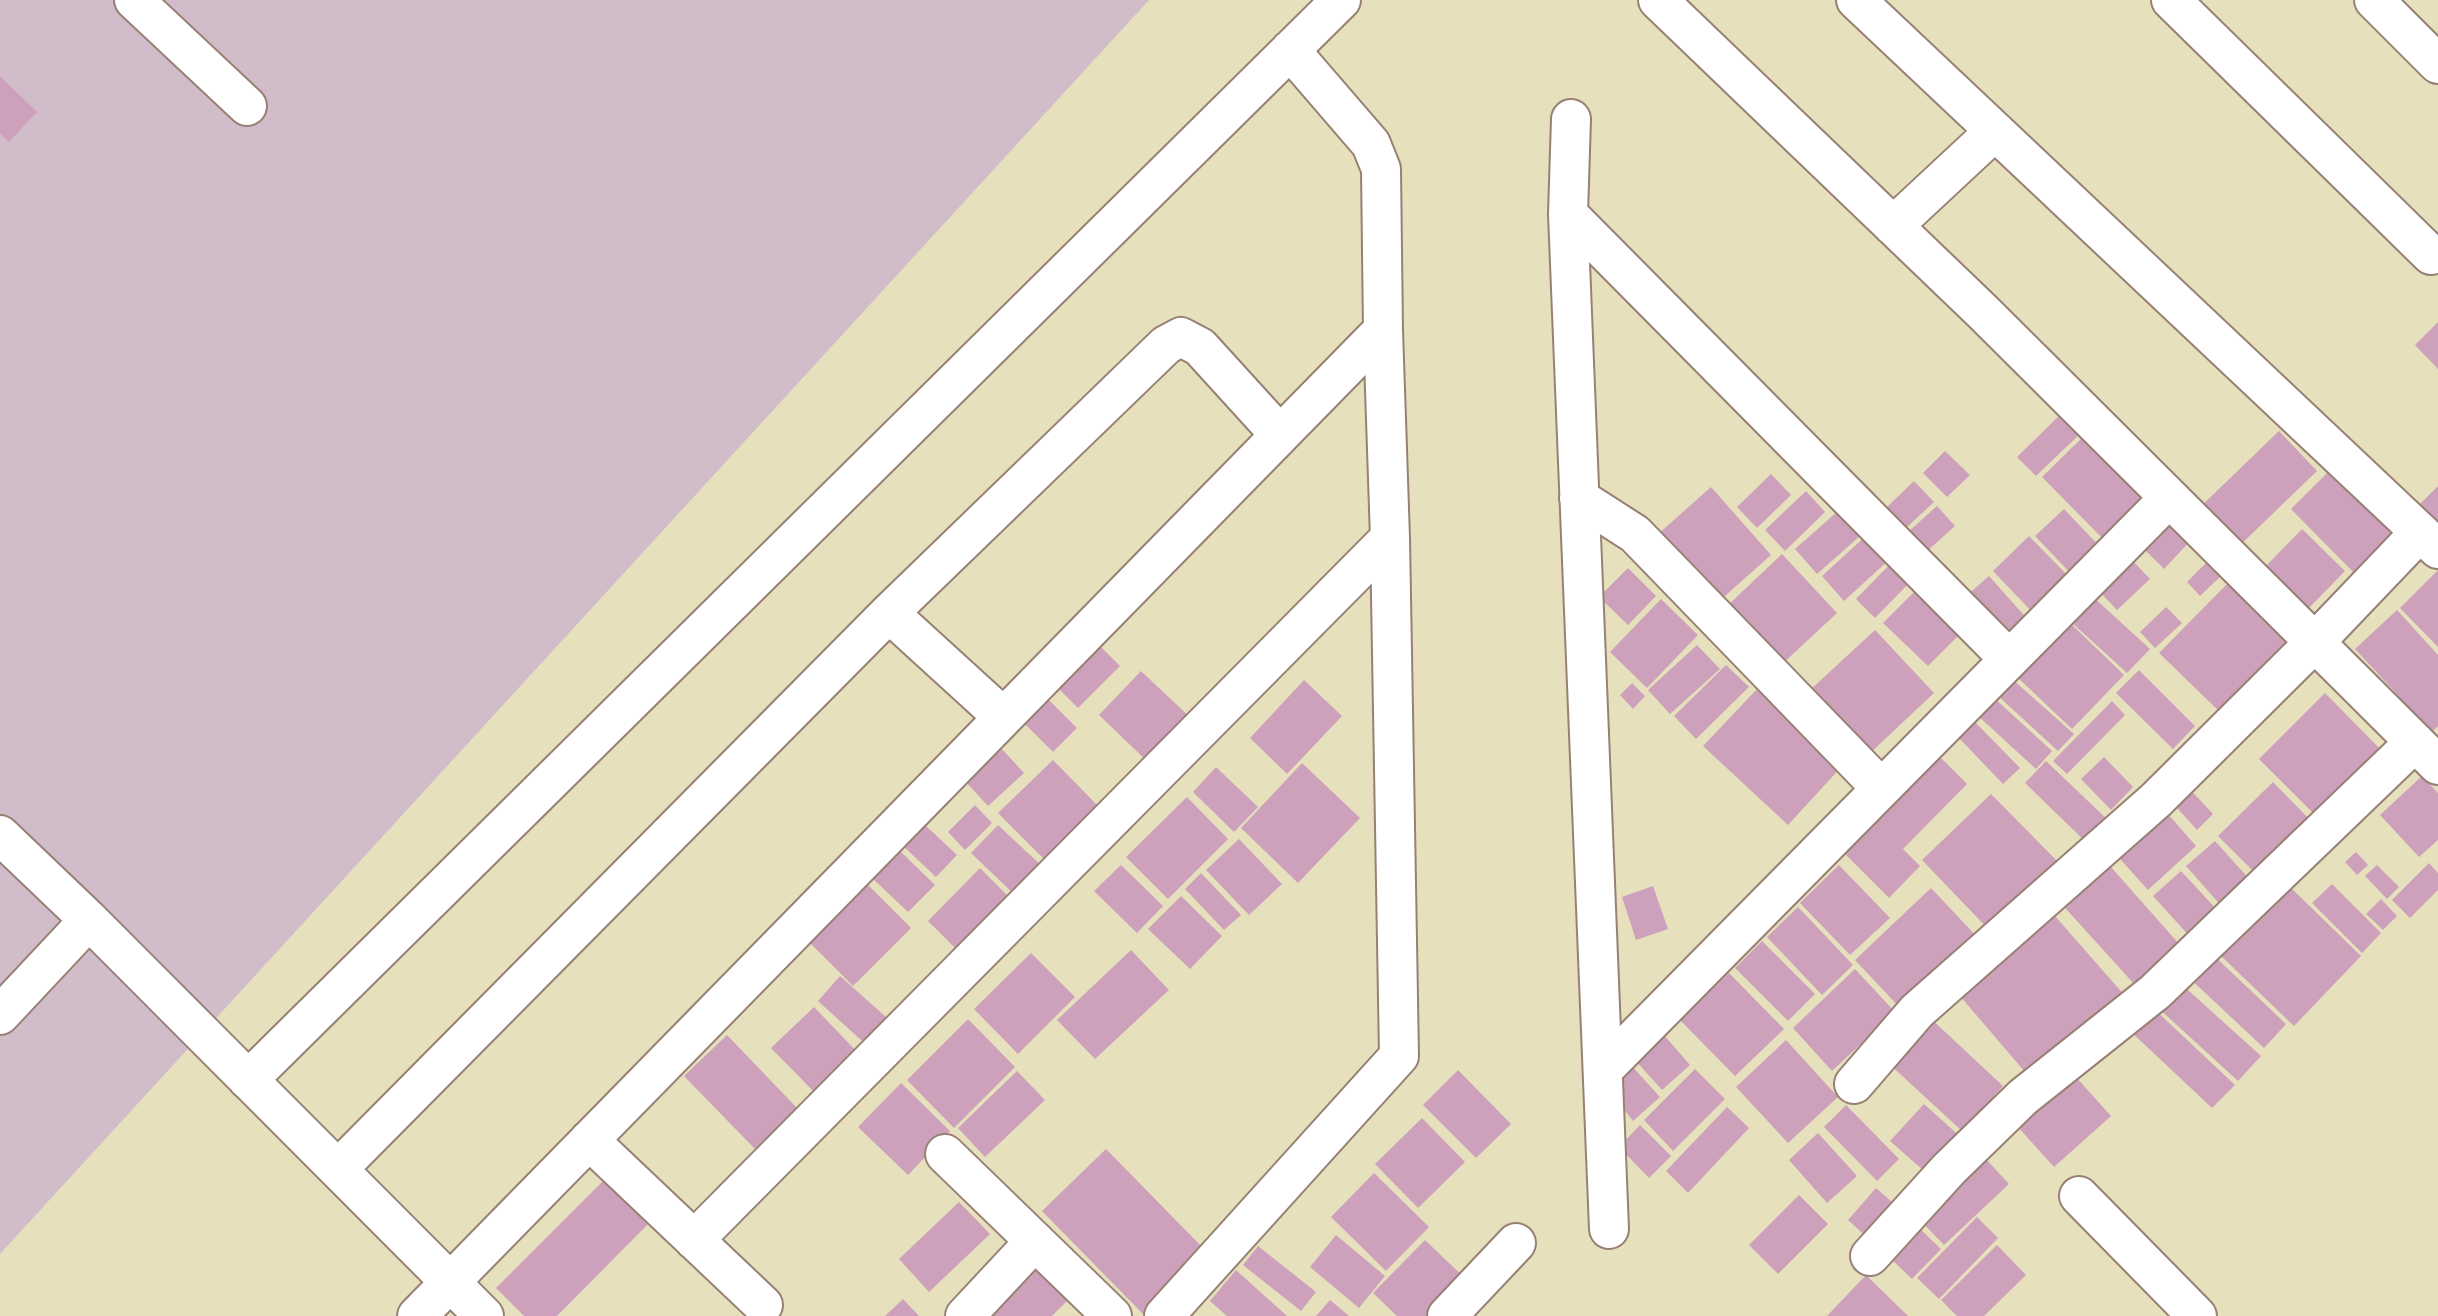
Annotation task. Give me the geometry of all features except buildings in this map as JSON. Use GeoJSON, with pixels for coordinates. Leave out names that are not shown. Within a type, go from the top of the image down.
{"type":"FeatureCollection","features":[{"type":"Feature","properties":{"kind":"street"},"geometry":{"type":"LineString","coordinates":[[134,0],[247,106]]}},
{"type":"Feature","properties":{"kind":"street"},"geometry":{"type":"LineString","coordinates":[[248,1080],[1341,0]]}},
{"type":"Feature","properties":{"kind":"street"},"geometry":{"type":"LineString","coordinates":[[1658,0],[1893,226],[2427,754],[2155,992],[2023,1097],[1949,1169],[1870,1256]]}},
{"type":"Feature","properties":{"kind":"street"},"geometry":{"type":"LineString","coordinates":[[2171,0],[2431,255]]}},
{"type":"Feature","properties":{"kind":"street"},"geometry":{"type":"LineString","coordinates":[[2374,0],[2438,64]]}},
{"type":"Feature","properties":{"kind":"street"},"geometry":{"type":"LineString","coordinates":[[1854,1084],[1917,1012],[2156,800],[2315,642],[2429,540],[1995,131],[1876,7]]}},
{"type":"Feature","properties":{"kind":"street"},"geometry":{"type":"LineString","coordinates":[[1164,1316],[1399,1056],[1381,169],[1371,144],[1290,50]]}},
{"type":"Feature","properties":{"kind":"street"},"geometry":{"type":"LineString","coordinates":[[1572,119],[1568,214],[1609,1229]]}},
{"type":"Feature","properties":{"kind":"street"},"geometry":{"type":"LineString","coordinates":[[1893,226],[1995,131]]}},
{"type":"Feature","properties":{"kind":"street"},"geometry":{"type":"LineString","coordinates":[[1568,214],[2009,659]]}},
{"type":"Feature","properties":{"kind":"street"},"geometry":{"type":"LineString","coordinates":[[417,1316],[1383,330]]}},
{"type":"Feature","properties":{"kind":"street"},"geometry":{"type":"LineString","coordinates":[[338,1169],[889,613],[1166,345],[1181,337],[1200,347],[1280,435]]}},
{"type":"Feature","properties":{"kind":"street"},"geometry":{"type":"LineString","coordinates":[[1579,498],[1635,534],[1881,788]]}},
{"type":"Feature","properties":{"kind":"street"},"geometry":{"type":"LineString","coordinates":[[1603,1070],[2169,498]]}},
{"type":"Feature","properties":{"kind":"street"},"geometry":{"type":"LineString","coordinates":[[694,1240],[1390,538]]}},
{"type":"Feature","properties":{"kind":"street"},"geometry":{"type":"LineString","coordinates":[[889,613],[1003,717]]}},
{"type":"Feature","properties":{"kind":"street"},"geometry":{"type":"LineString","coordinates":[[0,835],[89,920],[484,1316]]}},
{"type":"Feature","properties":{"kind":"street"},"geometry":{"type":"LineString","coordinates":[[0,1015],[89,920]]}},
{"type":"Feature","properties":{"kind":"street"},"geometry":{"type":"LineString","coordinates":[[589,1140],[763,1305]]}},
{"type":"Feature","properties":{"kind":"street"},"geometry":{"type":"LineString","coordinates":[[945,1154],[1112,1316]]}},
{"type":"Feature","properties":{"kind":"street"},"geometry":{"type":"LineString","coordinates":[[2079,1196],[2197,1316]]}},
{"type":"Feature","properties":{"kind":"street"},"geometry":{"type":"LineString","coordinates":[[965,1316],[1035,1241]]}},
{"type":"Feature","properties":{"kind":"street"},"geometry":{"type":"LineString","coordinates":[[1447,1316],[1516,1243]]}},
{"type":"Feature","properties":{"kind":"shaded area"},"geometry":{"type":"Polygon","coordinates":[[[0,0],[1149,0],[0,1254],[0,0]]]}}]}
